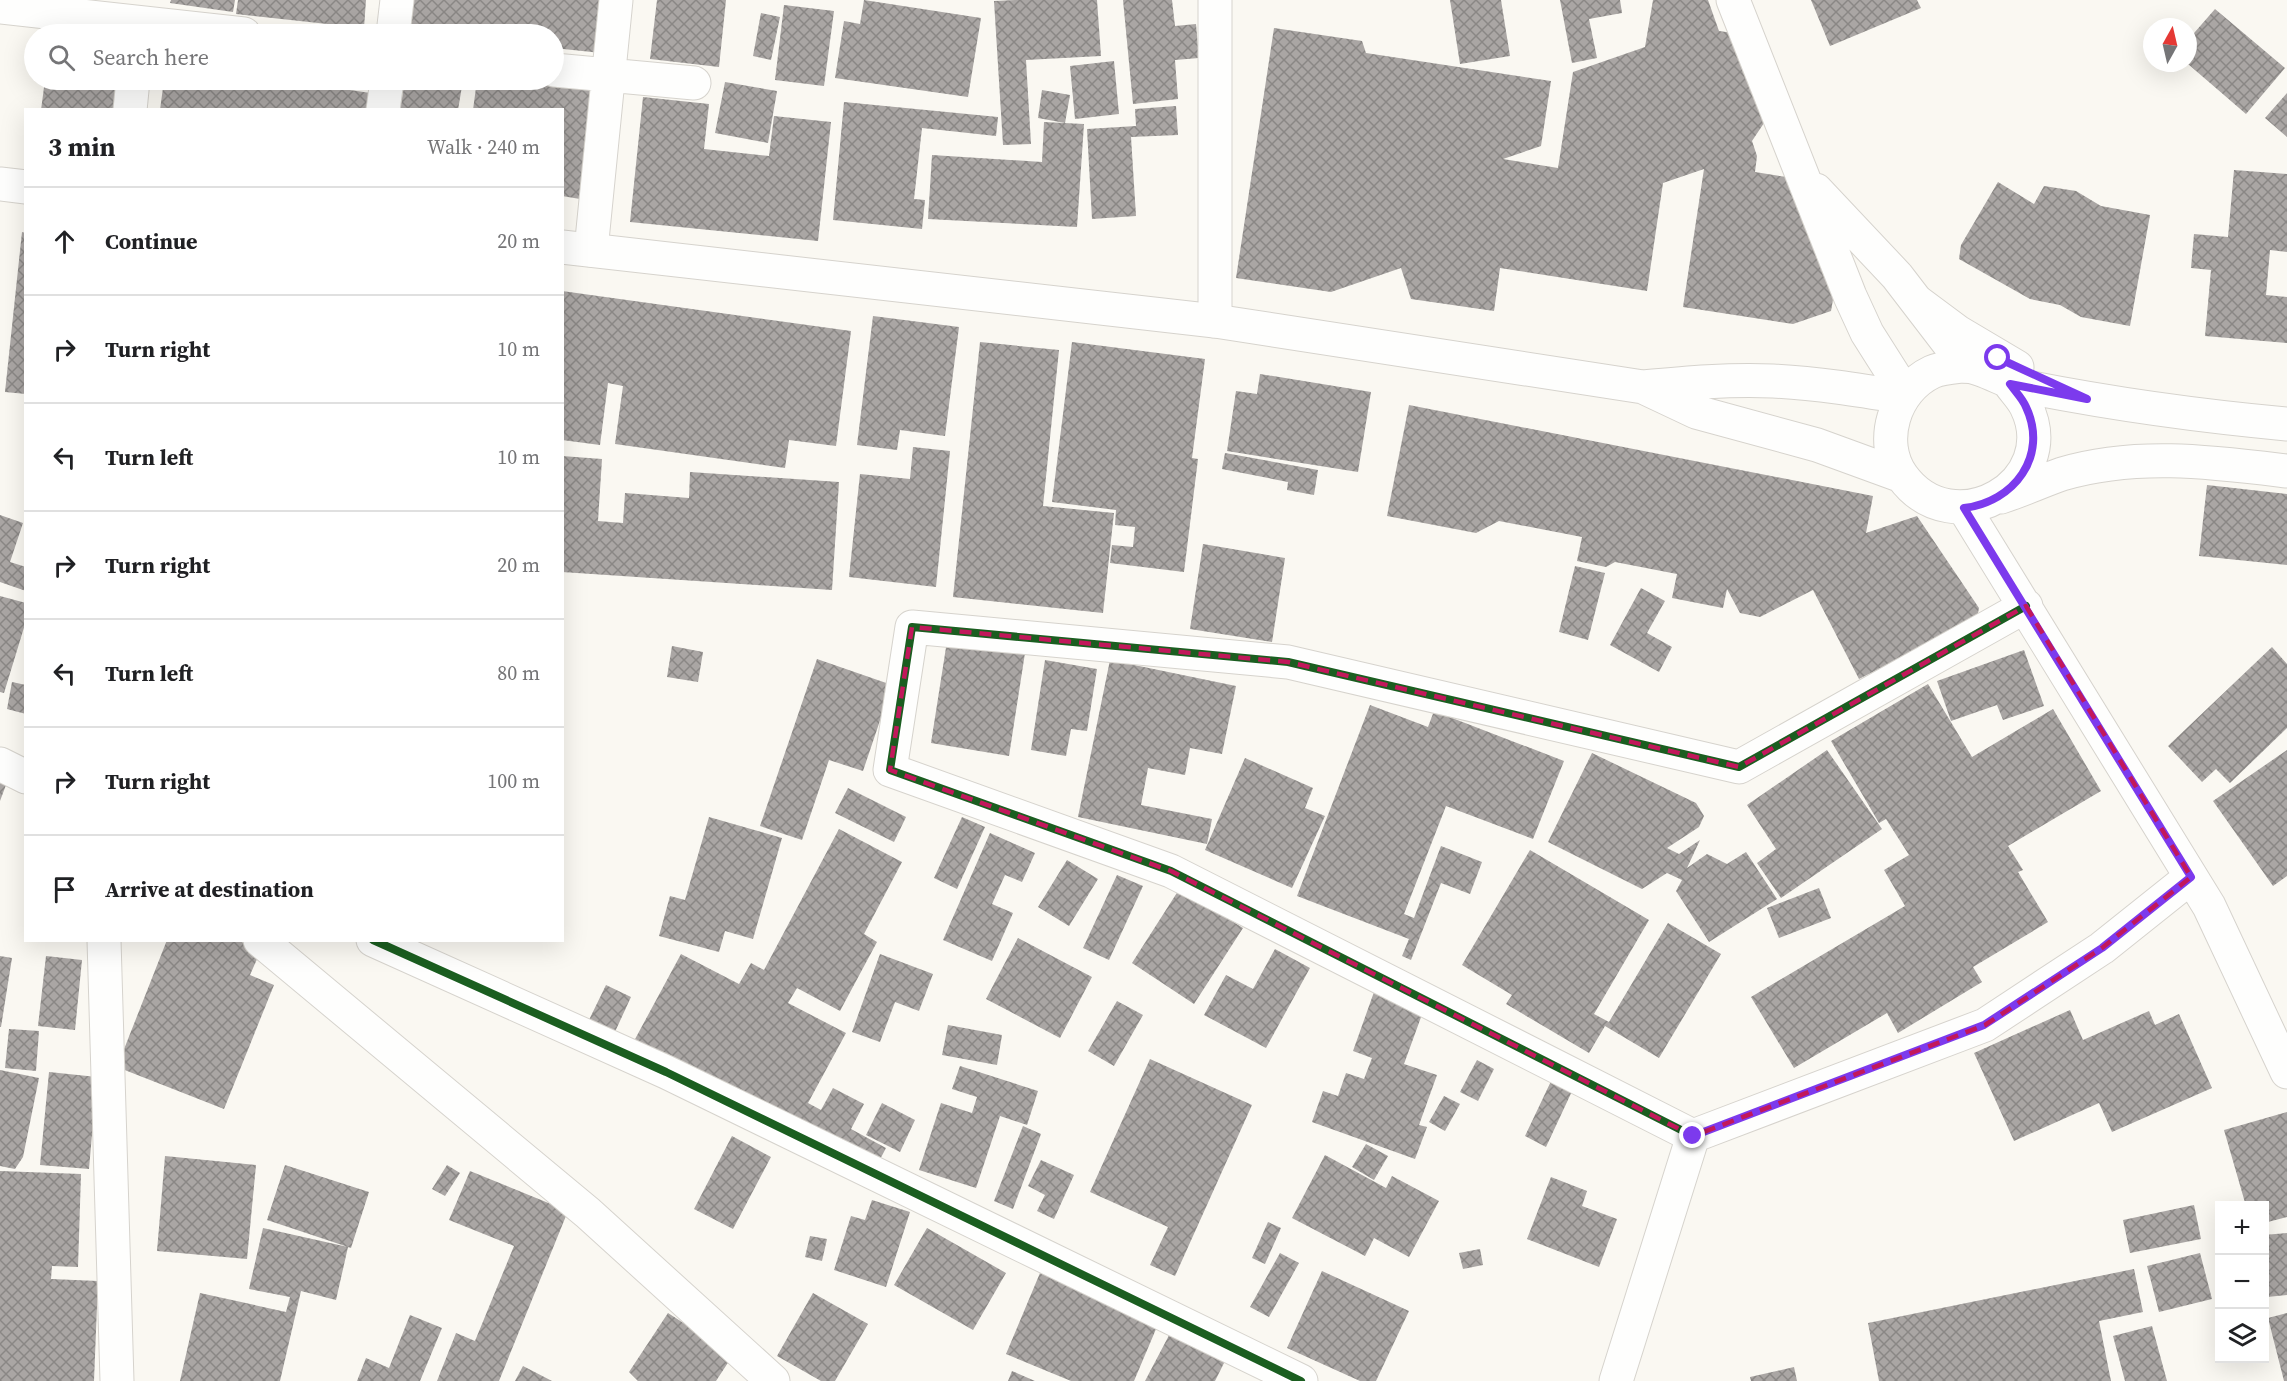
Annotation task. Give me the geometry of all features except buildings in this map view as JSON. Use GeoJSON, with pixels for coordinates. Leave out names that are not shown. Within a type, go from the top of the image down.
{"type":"FeatureCollection","features":[{"type":"Feature","properties":{"kind":"street"},"geometry":{"type":"LineString","coordinates":[[394,24],[397,0]]}},
{"type":"Feature","properties":{"kind":"street"},"geometry":{"type":"LineString","coordinates":[[616,0],[608,76],[577,249],[1215,321],[1643,387],[1707,382],[1773,381],[1838,386],[1904,395]]}},
{"type":"Feature","properties":{"kind":"street"},"geometry":{"type":"LineString","coordinates":[[1215,0],[1215,321]]}},
{"type":"Feature","properties":{"kind":"street"},"geometry":{"type":"LineString","coordinates":[[1733,0],[1867,333],[1904,395]]}},
{"type":"Feature","properties":{"kind":"street"},"geometry":{"type":"LineString","coordinates":[[0,7],[174,24]]}},
{"type":"Feature","properties":{"kind":"street"},"geometry":{"type":"LineString","coordinates":[[564,71],[694,83]]}},
{"type":"Feature","properties":{"kind":"street"},"geometry":{"type":"LineString","coordinates":[[130,108],[132,90]]}},
{"type":"Feature","properties":{"kind":"street"},"geometry":{"type":"LineString","coordinates":[[383,108],[386,90]]}},
{"type":"Feature","properties":{"kind":"street"},"geometry":{"type":"LineString","coordinates":[[1804,178],[1875,252],[1919,303],[1965,366]]}},
{"type":"Feature","properties":{"kind":"street"},"geometry":{"type":"LineString","coordinates":[[0,184],[24,188]]}},
{"type":"Feature","properties":{"kind":"street"},"geometry":{"type":"LineString","coordinates":[[1919,303],[1998,358],[2087,399]]}},
{"type":"Feature","properties":{"kind":"street"},"geometry":{"type":"LineString","coordinates":[[2287,424],[2087,399],[2010,384],[1989,373],[1965,366],[1932,372],[1904,395],[1893,416],[1890,437],[1893,457],[1902,476],[1919,494],[1940,504],[1964,508],[1981,506],[2063,474],[2122,462],[2188,459],[2287,471]]}},
{"type":"Feature","properties":{"kind":"street"},"geometry":{"type":"LineString","coordinates":[[1997,499],[2018,482],[2030,458],[2034,431],[2026,406],[2010,384]]}},
{"type":"Feature","properties":{"kind":"street"},"geometry":{"type":"LineString","coordinates":[[1643,387],[1696,412],[1817,445],[1902,476]]}},
{"type":"Feature","properties":{"kind":"street"},"geometry":{"type":"LineString","coordinates":[[1964,508],[2209,906],[2287,1072]]}},
{"type":"Feature","properties":{"kind":"street"},"geometry":{"type":"LineString","coordinates":[[2026,606],[1739,767],[1288,662],[912,627],[890,770],[1171,870],[1693,1136],[1984,1025],[2102,948],[2191,877]]}},
{"type":"Feature","properties":{"kind":"street"},"geometry":{"type":"LineString","coordinates":[[0,764],[24,776]]}},
{"type":"Feature","properties":{"kind":"street"},"geometry":{"type":"LineString","coordinates":[[104,942],[117,1381]]}},
{"type":"Feature","properties":{"kind":"street"},"geometry":{"type":"LineString","coordinates":[[262,942],[588,1213],[773,1381]]}},
{"type":"Feature","properties":{"kind":"street"},"geometry":{"type":"LineString","coordinates":[[377,942],[666,1072],[1301,1381]]}},
{"type":"Feature","properties":{"kind":"street"},"geometry":{"type":"LineString","coordinates":[[1616,1381],[1693,1136]]}},
{"type":"Feature","properties":{"kind":"highlighted area"},"geometry":{"type":"Polygon","coordinates":[[[2026,606],[2191,877],[2102,948],[1985,1025],[1693,1136],[1171,871],[890,770],[912,627],[1288,662],[1739,767],[2026,606]]]}},
{"type":"Feature","properties":{"kind":"cycle path"},"geometry":{"type":"LineString","coordinates":[[1693,1136],[1171,871],[890,770],[912,627],[1288,662],[1739,767],[2026,606]]}},
{"type":"Feature","properties":{"kind":"cycle path"},"geometry":{"type":"LineString","coordinates":[[377,942],[666,1072],[1301,1381]]}},
{"type":"Feature","properties":{"kind":"route"},"geometry":{"type":"LineString","coordinates":[[1693,1136],[1984,1025],[2102,948],[2191,877],[1964,508],[1981,506],[1997,499],[2018,482],[2030,458],[2034,431],[2026,406],[2010,384],[2087,399],[1998,358]]}}]}
